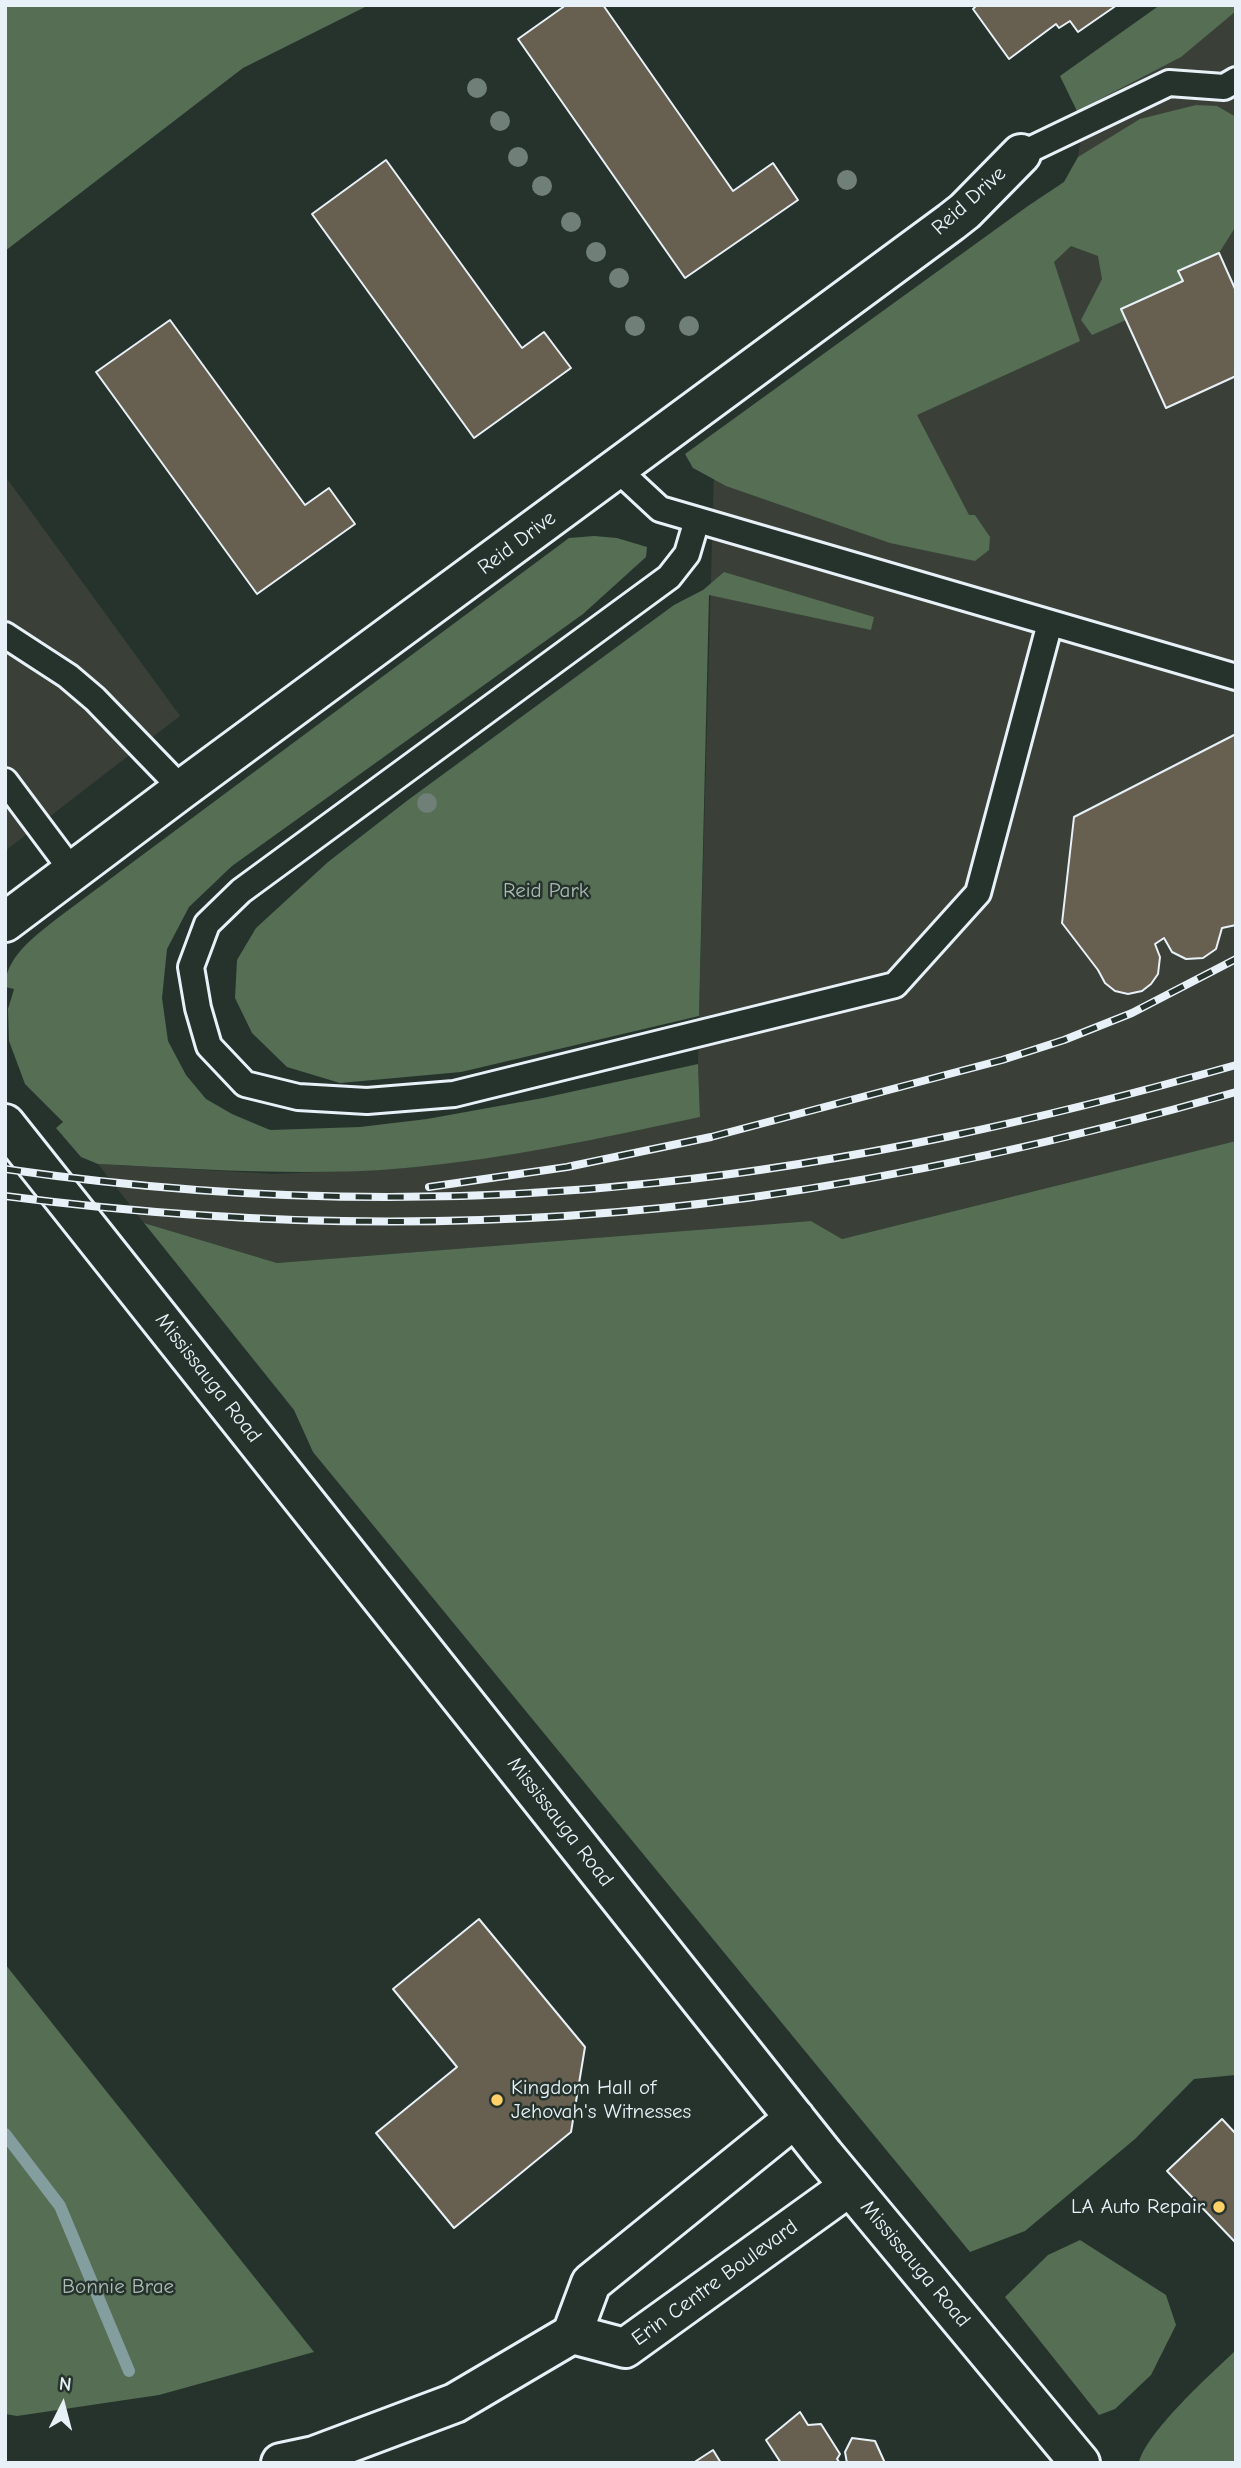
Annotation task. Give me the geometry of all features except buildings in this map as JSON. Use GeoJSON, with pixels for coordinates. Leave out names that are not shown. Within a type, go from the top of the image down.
{"type":"FeatureCollection","features":[{"type":"Feature","properties":{"kind":"street","name":"Reid Drive"},"geometry":{"type":"LineString","coordinates":[[5,922],[958,216],[1021,154]]}},
{"type":"Feature","properties":{"kind":"street","name":"Mississauga Road"},"geometry":{"type":"LineString","coordinates":[[5,1125],[48,1175],[795,2118],[1080,2463]]}},
{"type":"Feature","properties":{"kind":"street"},"geometry":{"type":"LineString","coordinates":[[281,2463],[314,2456],[455,2403],[572,2334],[591,2283],[795,2118]]}},
{"type":"Feature","properties":{"kind":"street","name":"Erin Centre Boulevard"},"geometry":{"type":"LineString","coordinates":[[572,2334],[625,2348],[850,2186]]}},
{"type":"Feature","properties":{"kind":"lane"},"geometry":{"type":"LineString","coordinates":[[1021,154],[1169,83],[1224,87],[1236,80]]}},
{"type":"Feature","properties":{"kind":"lane"},"geometry":{"type":"LineString","coordinates":[[617,469],[660,509],[1236,677]]}},
{"type":"Feature","properties":{"kind":"lane"},"geometry":{"type":"LineString","coordinates":[[697,520],[687,554],[669,577],[241,891],[207,924],[191,967],[198,1008],[209,1046],[245,1084],[299,1097],[367,1101],[454,1094],[895,985],[978,893],[1050,623]]}},
{"type":"Feature","properties":{"kind":"lane"},"geometry":{"type":"LineString","coordinates":[[11,647],[68,677],[95,699],[182,789]]}},
{"type":"Feature","properties":{"kind":"lane"},"geometry":{"type":"LineString","coordinates":[[5,781],[73,872]]}},
{"type":"Feature","properties":{"kind":"shaded area"},"geometry":{"type":"Polygon","coordinates":[[[1160,5],[1236,5],[1236,1141],[842,1239],[811,1221],[277,1263],[144,1223],[98,1164],[276,1174],[407,1168],[700,1117],[699,1016],[715,433],[1064,182],[1078,157],[1083,123],[1060,76],[1160,5]]]}},
{"type":"Feature","properties":{"kind":"shaded area"},"geometry":{"type":"Polygon","coordinates":[[[5,476],[180,716],[5,851],[5,476]]]}},
{"type":"Feature","properties":{"kind":"green space"},"geometry":{"type":"Polygon","coordinates":[[[5,5],[369,5],[243,68],[5,251],[5,5]]]}},
{"type":"Feature","properties":{"kind":"green space"},"geometry":{"type":"Polygon","coordinates":[[[1160,5],[1236,5],[1236,11],[1181,57],[1077,111],[1060,76],[1160,5]]]}},
{"type":"Feature","properties":{"kind":"green space"},"geometry":{"type":"Polygon","coordinates":[[[1196,105],[1217,106],[1236,117],[1236,226],[1219,253],[1179,272],[1183,281],[1122,309],[1126,320],[1092,335],[1081,320],[1102,279],[1098,256],[1071,246],[1054,262],[1080,341],[917,415],[969,515],[975,515],[990,537],[989,550],[975,561],[890,543],[726,486],[693,468],[685,454],[1064,182],[1078,157],[1140,119],[1196,105]]]}},
{"type":"Feature","properties":{"kind":"green space"},"geometry":{"type":"Polygon","coordinates":[[[569,538],[617,538],[647,547],[646,557],[583,614],[232,866],[189,907],[167,949],[162,998],[168,1041],[186,1075],[206,1099],[232,1114],[270,1130],[360,1127],[427,1119],[543,1098],[698,1064],[700,1117],[517,1153],[443,1164],[367,1171],[214,1170],[98,1164],[81,1157],[56,1128],[63,1122],[25,1084],[9,1041],[8,1009],[14,989],[5,987],[11,964],[18,953],[67,911],[569,538]]]}},
{"type":"Feature","properties":{"kind":"green space","name":"Reid Park"},"geometry":{"type":"Polygon","coordinates":[[[724,572],[874,617],[871,630],[709,595],[699,1016],[461,1072],[340,1083],[287,1067],[252,1033],[235,998],[237,960],[256,928],[328,862],[408,800],[674,605],[703,590],[724,572]]]}},
{"type":"Feature","properties":{"kind":"green space"},"geometry":{"type":"Polygon","coordinates":[[[1236,1141],[1236,2075],[1194,2079],[1135,2139],[1025,2231],[970,2252],[313,1452],[294,1410],[144,1223],[277,1263],[811,1221],[842,1239],[1236,1141]]]}},
{"type":"Feature","properties":{"kind":"green space","name":"Bonnie Brae"},"geometry":{"type":"Polygon","coordinates":[[[5,1964],[314,2352],[159,2395],[17,2416],[5,2414],[5,1964]]]}},
{"type":"Feature","properties":{"kind":"green space"},"geometry":{"type":"Polygon","coordinates":[[[1080,2240],[1166,2295],[1176,2325],[1151,2375],[1115,2409],[1099,2415],[1005,2297],[1048,2255],[1080,2240]]]}},
{"type":"Feature","properties":{"kind":"green space"},"geometry":{"type":"Polygon","coordinates":[[[1236,2350],[1236,2463],[1139,2463],[1144,2450],[1166,2420],[1236,2350]]]}},
{"type":"Feature","properties":{"kind":"waterway"},"geometry":{"type":"LineString","coordinates":[[5,2134],[60,2206],[129,2371]]}},
{"type":"Feature","properties":{"kind":"railway"},"geometry":{"type":"LineString","coordinates":[[429,1187],[567,1167],[711,1137],[1002,1060],[1064,1040],[1132,1013],[1236,959]]}},
{"type":"Feature","properties":{"kind":"railway"},"geometry":{"type":"LineString","coordinates":[[5,1169],[166,1187],[329,1196],[411,1197],[573,1190],[728,1174],[874,1151],[1020,1121],[1236,1065]]}},
{"type":"Feature","properties":{"kind":"railway"},"geometry":{"type":"LineString","coordinates":[[5,1196],[190,1214],[376,1221],[469,1220],[655,1209],[809,1189],[993,1154],[1236,1092]]}},
{"type":"Feature","properties":{"kind":"place","name":"Kingdom Hall of Jehovah's Witnesses"},"geometry":{"type":"Point","coordinates":[497,2100]}},
{"type":"Feature","properties":{"kind":"place","name":"LA Auto Repair"},"geometry":{"type":"Point","coordinates":[1219,2207]}}]}
